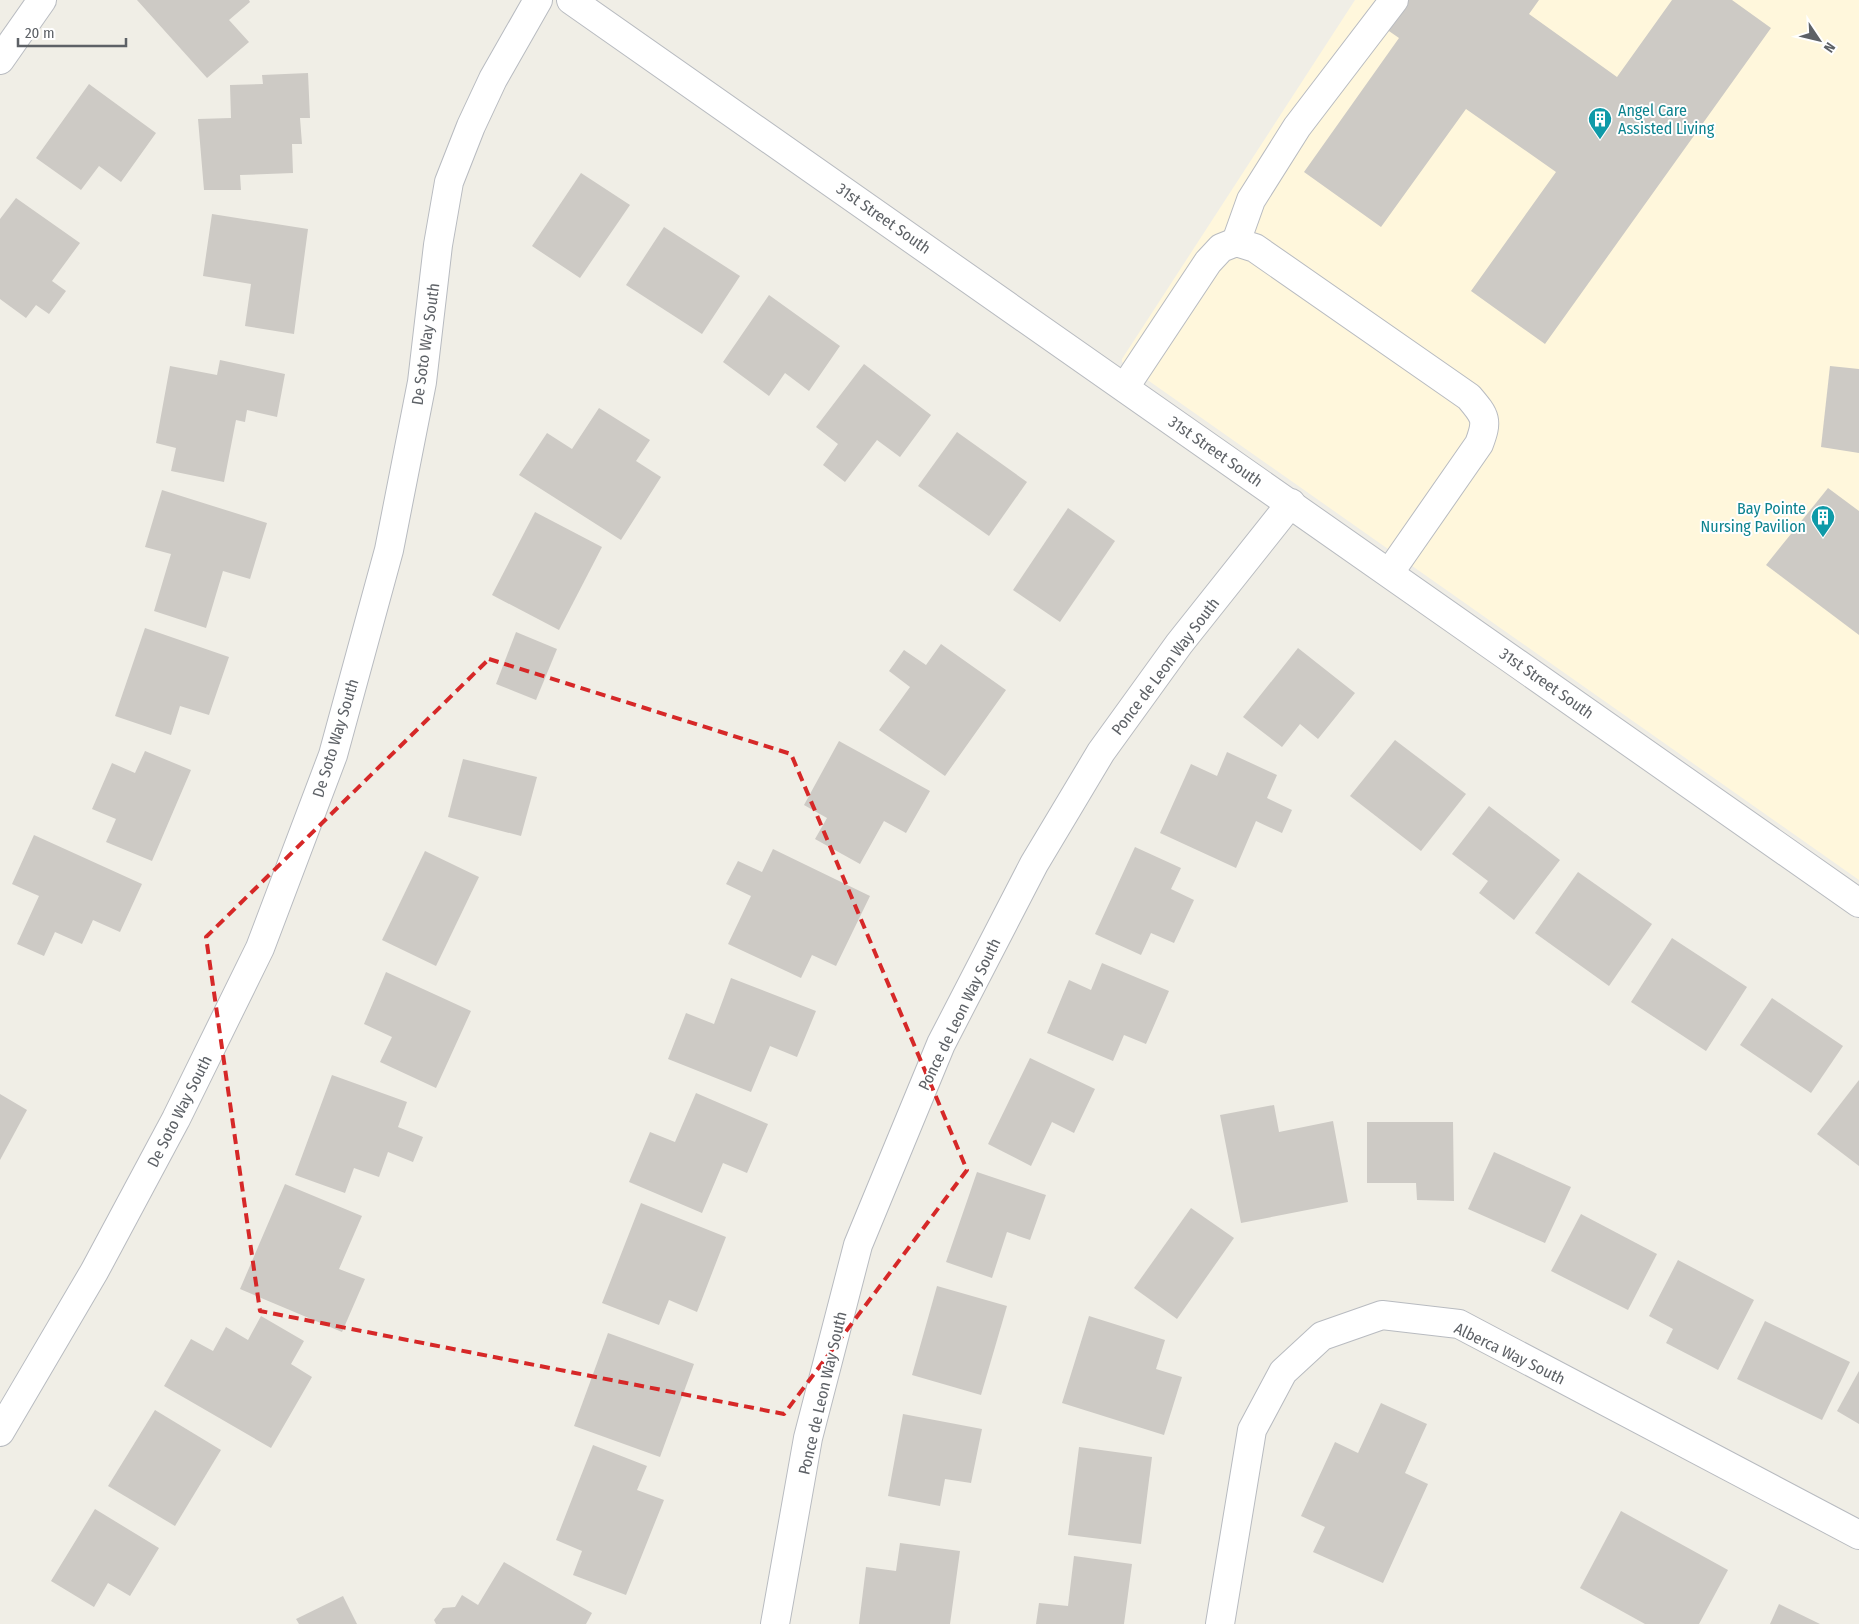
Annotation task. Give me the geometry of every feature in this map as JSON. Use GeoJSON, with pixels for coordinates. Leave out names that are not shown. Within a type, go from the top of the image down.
{"type":"FeatureCollection","features":[{"type":"Feature","properties":{"kind":"street"},"geometry":{"type":"LineString","coordinates":[[0,60],[42,0]]}},
{"type":"Feature","properties":{"kind":"street","name":"De Soto Way South"},"geometry":{"type":"LineString","coordinates":[[0,1432],[94,1272],[176,1119],[260,948],[333,755],[389,550],[422,382],[438,244],[448,182],[493,78],[538,0]]}},
{"type":"Feature","properties":{"kind":"street","name":"31st Street South"},"geometry":{"type":"LineString","coordinates":[[571,0],[1390,572],[1859,903]]}},
{"type":"Feature","properties":{"kind":"street"},"geometry":{"type":"LineString","coordinates":[[1236,242],[1251,200],[1297,127],[1394,0]]}},
{"type":"Feature","properties":{"kind":"street"},"geometry":{"type":"LineString","coordinates":[[1125,387],[1208,262],[1221,248],[1236,242],[1255,248],[1470,397],[1480,410],[1486,426],[1479,444],[1390,572]]}},
{"type":"Feature","properties":{"kind":"street","name":"Ponce de Leon Way South"},"geometry":{"type":"LineString","coordinates":[[775,1624],[808,1438],[858,1245],[941,1044],[1034,864],[1101,752],[1179,644],[1291,503]]}},
{"type":"Feature","properties":{"kind":"street","name":"Alberca Way South"},"geometry":{"type":"LineString","coordinates":[[1220,1624],[1252,1430],[1283,1372],[1322,1336],[1382,1315],[1459,1324],[1859,1535]]}},
{"type":"Feature","properties":{"kind":"highlighted area"},"geometry":{"type":"Polygon","coordinates":[[[489,659],[791,754],[967,1170],[784,1414],[260,1311],[206,937],[489,659]]]}},
{"type":"Feature","properties":{"kind":"shaded area"},"geometry":{"type":"Polygon","coordinates":[[[1355,0],[1859,0],[1859,880],[1122,362],[1122,359],[1355,0]]]}},
{"type":"Feature","properties":{"kind":"building"},"geometry":{"type":"Polygon","coordinates":[[[137,0],[249,0],[250,2],[229,20],[249,42],[207,78],[137,0]]]}},
{"type":"Feature","properties":{"kind":"building","name":"Angel Care Assisted Living"},"geometry":{"type":"Polygon","coordinates":[[[1406,0],[1539,0],[1529,14],[1617,77],[1672,0],[1732,0],[1771,28],[1545,344],[1471,291],[1556,172],[1466,109],[1381,227],[1304,172],[1399,38],[1386,29],[1406,0]]]}},
{"type":"Feature","properties":{"kind":"building"},"geometry":{"type":"Polygon","coordinates":[[[308,73],[310,118],[300,118],[302,144],[292,144],[293,173],[240,175],[241,190],[204,190],[198,119],[231,118],[230,85],[263,84],[262,75],[308,73]]]}},
{"type":"Feature","properties":{"kind":"building"},"geometry":{"type":"Polygon","coordinates":[[[89,84],[156,133],[121,182],[99,166],[81,190],[36,158],[89,84]]]}},
{"type":"Feature","properties":{"kind":"building"},"geometry":{"type":"Polygon","coordinates":[[[581,173],[630,205],[580,278],[532,246],[581,173]]]}},
{"type":"Feature","properties":{"kind":"building"},"geometry":{"type":"Polygon","coordinates":[[[16,198],[80,243],[52,281],[66,291],[49,314],[36,305],[26,318],[0,299],[0,219],[16,198]]]}},
{"type":"Feature","properties":{"kind":"building"},"geometry":{"type":"Polygon","coordinates":[[[212,214],[308,229],[294,334],[245,326],[251,284],[203,276],[212,214]]]}},
{"type":"Feature","properties":{"kind":"building"},"geometry":{"type":"Polygon","coordinates":[[[664,227],[740,276],[702,334],[626,285],[664,227]]]}},
{"type":"Feature","properties":{"kind":"building"},"geometry":{"type":"Polygon","coordinates":[[[769,295],[840,346],[809,391],[785,373],[769,396],[723,362],[769,295]]]}},
{"type":"Feature","properties":{"kind":"building"},"geometry":{"type":"Polygon","coordinates":[[[220,360],[285,374],[277,417],[247,410],[245,422],[236,420],[224,482],[171,471],[176,448],[156,443],[170,366],[217,375],[220,360]]]}},
{"type":"Feature","properties":{"kind":"building"},"geometry":{"type":"Polygon","coordinates":[[[864,364],[931,415],[900,457],[877,440],[845,482],[823,465],[838,444],[816,427],[864,364]]]}},
{"type":"Feature","properties":{"kind":"building"},"geometry":{"type":"Polygon","coordinates":[[[1830,366],[1859,369],[1859,453],[1821,447],[1830,366]]]}},
{"type":"Feature","properties":{"kind":"building"},"geometry":{"type":"Polygon","coordinates":[[[599,408],[650,440],[636,461],[661,477],[621,540],[519,475],[547,433],[572,449],[599,408]]]}},
{"type":"Feature","properties":{"kind":"building"},"geometry":{"type":"Polygon","coordinates":[[[957,432],[1027,482],[989,536],[918,486],[957,432]]]}},
{"type":"Feature","properties":{"kind":"building","name":"Bay Pointe Nursing Pavilion"},"geometry":{"type":"Polygon","coordinates":[[[1828,488],[1859,511],[1859,635],[1766,565],[1828,488]]]}},
{"type":"Feature","properties":{"kind":"building"},"geometry":{"type":"Polygon","coordinates":[[[162,490],[267,523],[250,579],[223,571],[206,628],[154,611],[171,554],[145,547],[162,490]]]}},
{"type":"Feature","properties":{"kind":"building"},"geometry":{"type":"Polygon","coordinates":[[[1068,508],[1115,541],[1060,622],[1013,590],[1068,508]]]}},
{"type":"Feature","properties":{"kind":"building"},"geometry":{"type":"Polygon","coordinates":[[[535,512],[602,547],[559,630],[492,595],[535,512]]]}},
{"type":"Feature","properties":{"kind":"building"},"geometry":{"type":"Polygon","coordinates":[[[145,628],[229,657],[209,715],[180,706],[171,735],[115,716],[145,628]]]}},
{"type":"Feature","properties":{"kind":"building"},"geometry":{"type":"Polygon","coordinates":[[[516,632],[557,649],[536,700],[496,684],[516,632]]]}},
{"type":"Feature","properties":{"kind":"building"},"geometry":{"type":"Polygon","coordinates":[[[941,644],[1006,690],[945,776],[879,730],[910,687],[889,671],[904,650],[926,665],[941,644]]]}},
{"type":"Feature","properties":{"kind":"building"},"geometry":{"type":"Polygon","coordinates":[[[1298,648],[1355,693],[1318,739],[1300,724],[1282,747],[1243,717],[1298,648]]]}},
{"type":"Feature","properties":{"kind":"building"},"geometry":{"type":"Polygon","coordinates":[[[1395,740],[1466,794],[1421,851],[1350,796],[1395,740]]]}},
{"type":"Feature","properties":{"kind":"building"},"geometry":{"type":"Polygon","coordinates":[[[839,741],[930,791],[906,833],[884,821],[860,864],[815,839],[827,818],[804,805],[839,741]]]}},
{"type":"Feature","properties":{"kind":"building"},"geometry":{"type":"Polygon","coordinates":[[[145,751],[191,770],[152,861],[106,842],[116,819],[92,809],[112,763],[135,773],[145,751]]]}},
{"type":"Feature","properties":{"kind":"building"},"geometry":{"type":"Polygon","coordinates":[[[1227,752],[1277,775],[1267,798],[1292,810],[1282,833],[1256,821],[1236,868],[1160,833],[1191,764],[1217,776],[1227,752]]]}},
{"type":"Feature","properties":{"kind":"building"},"geometry":{"type":"Polygon","coordinates":[[[463,759],[537,777],[521,836],[448,817],[463,759]]]}},
{"type":"Feature","properties":{"kind":"building"},"geometry":{"type":"Polygon","coordinates":[[[1489,806],[1560,860],[1514,920],[1479,893],[1488,881],[1452,854],[1489,806]]]}},
{"type":"Feature","properties":{"kind":"building"},"geometry":{"type":"Polygon","coordinates":[[[34,835],[142,884],[120,932],[93,920],[82,944],[55,932],[44,956],[17,944],[39,896],[12,884],[34,835]]]}},
{"type":"Feature","properties":{"kind":"building"},"geometry":{"type":"Polygon","coordinates":[[[1135,847],[1181,868],[1171,889],[1194,900],[1174,943],[1151,933],[1141,955],[1095,934],[1135,847]]]}},
{"type":"Feature","properties":{"kind":"building"},"geometry":{"type":"Polygon","coordinates":[[[773,849],[870,896],[836,966],[812,955],[801,978],[728,944],[751,896],[726,884],[738,861],[762,872],[773,849]]]}},
{"type":"Feature","properties":{"kind":"building"},"geometry":{"type":"Polygon","coordinates":[[[425,851],[479,877],[436,966],[382,940],[425,851]]]}},
{"type":"Feature","properties":{"kind":"building"},"geometry":{"type":"Polygon","coordinates":[[[1578,872],[1652,924],[1609,986],[1535,933],[1578,872]]]}},
{"type":"Feature","properties":{"kind":"building"},"geometry":{"type":"Polygon","coordinates":[[[1672,938],[1747,987],[1706,1051],[1631,1002],[1672,938]]]}},
{"type":"Feature","properties":{"kind":"building"},"geometry":{"type":"Polygon","coordinates":[[[1102,963],[1169,991],[1146,1044],[1124,1035],[1113,1061],[1047,1033],[1069,980],[1091,990],[1102,963]]]}},
{"type":"Feature","properties":{"kind":"building"},"geometry":{"type":"Polygon","coordinates":[[[386,972],[471,1011],[436,1088],[380,1062],[392,1037],[364,1024],[386,972]]]}},
{"type":"Feature","properties":{"kind":"building"},"geometry":{"type":"Polygon","coordinates":[[[731,978],[816,1011],[797,1057],[770,1046],[751,1092],[668,1059],[686,1013],[714,1024],[731,978]]]}},
{"type":"Feature","properties":{"kind":"building"},"geometry":{"type":"Polygon","coordinates":[[[1772,998],[1843,1046],[1811,1093],[1740,1045],[1772,998]]]}},
{"type":"Feature","properties":{"kind":"building"},"geometry":{"type":"Polygon","coordinates":[[[1030,1058],[1095,1089],[1074,1133],[1052,1122],[1031,1166],[988,1144],[1030,1058]]]}},
{"type":"Feature","properties":{"kind":"building"},"geometry":{"type":"Polygon","coordinates":[[[332,1075],[407,1102],[398,1127],[423,1137],[413,1162],[388,1152],[379,1177],[354,1168],[345,1193],[295,1175],[332,1075]]]}},
{"type":"Feature","properties":{"kind":"building"},"geometry":{"type":"Polygon","coordinates":[[[1859,1080],[1859,1166],[1817,1134],[1859,1080]]]}},
{"type":"Feature","properties":{"kind":"building"},"geometry":{"type":"Polygon","coordinates":[[[696,1093],[768,1124],[747,1173],[723,1163],[702,1213],[629,1182],[650,1132],[675,1142],[696,1093]]]}},
{"type":"Feature","properties":{"kind":"building"},"geometry":{"type":"Polygon","coordinates":[[[0,1094],[27,1110],[0,1160],[0,1094]]]}},
{"type":"Feature","properties":{"kind":"building"},"geometry":{"type":"Polygon","coordinates":[[[1274,1105],[1279,1132],[1333,1121],[1348,1202],[1241,1223],[1220,1115],[1274,1105]]]}},
{"type":"Feature","properties":{"kind":"building"},"geometry":{"type":"Polygon","coordinates":[[[1367,1122],[1453,1122],[1454,1201],[1417,1200],[1416,1183],[1367,1183],[1367,1122]]]}},
{"type":"Feature","properties":{"kind":"building"},"geometry":{"type":"Polygon","coordinates":[[[1494,1152],[1571,1187],[1545,1243],[1468,1209],[1494,1152]]]}},
{"type":"Feature","properties":{"kind":"building"},"geometry":{"type":"Polygon","coordinates":[[[977,1172],[1046,1195],[1030,1240],[1007,1232],[992,1278],[946,1262],[977,1172]]]}},
{"type":"Feature","properties":{"kind":"building"},"geometry":{"type":"Polygon","coordinates":[[[285,1184],[362,1216],[339,1269],[365,1279],[342,1332],[240,1289],[285,1184]]]}},
{"type":"Feature","properties":{"kind":"building"},"geometry":{"type":"Polygon","coordinates":[[[641,1203],[726,1237],[697,1312],[669,1300],[659,1325],[602,1303],[641,1203]]]}},
{"type":"Feature","properties":{"kind":"building"},"geometry":{"type":"Polygon","coordinates":[[[1191,1208],[1234,1238],[1177,1319],[1134,1288],[1191,1208]]]}},
{"type":"Feature","properties":{"kind":"building"},"geometry":{"type":"Polygon","coordinates":[[[1581,1214],[1657,1254],[1628,1310],[1551,1271],[1581,1214]]]}},
{"type":"Feature","properties":{"kind":"building"},"geometry":{"type":"Polygon","coordinates":[[[1678,1260],[1754,1300],[1718,1370],[1666,1343],[1673,1329],[1649,1316],[1678,1260]]]}},
{"type":"Feature","properties":{"kind":"building"},"geometry":{"type":"Polygon","coordinates":[[[937,1286],[1007,1306],[981,1395],[912,1375],[937,1286]]]}},
{"type":"Feature","properties":{"kind":"building"},"geometry":{"type":"Polygon","coordinates":[[[261,1316],[304,1341],[291,1364],[312,1377],[271,1448],[164,1386],[191,1339],[213,1351],[226,1327],[248,1340],[261,1316]]]}},
{"type":"Feature","properties":{"kind":"building"},"geometry":{"type":"Polygon","coordinates":[[[1089,1316],[1165,1340],[1156,1369],[1182,1377],[1164,1435],[1062,1403],[1089,1316]]]}},
{"type":"Feature","properties":{"kind":"building"},"geometry":{"type":"Polygon","coordinates":[[[1765,1321],[1850,1362],[1822,1420],[1737,1379],[1765,1321]]]}},
{"type":"Feature","properties":{"kind":"building"},"geometry":{"type":"Polygon","coordinates":[[[608,1333],[694,1364],[660,1457],[574,1426],[608,1333]]]}},
{"type":"Feature","properties":{"kind":"building"},"geometry":{"type":"Polygon","coordinates":[[[1859,1371],[1859,1424],[1837,1411],[1859,1371]]]}},
{"type":"Feature","properties":{"kind":"building"},"geometry":{"type":"Polygon","coordinates":[[[1381,1403],[1427,1424],[1405,1473],[1428,1484],[1383,1583],[1313,1552],[1325,1527],[1301,1516],[1335,1442],[1358,1453],[1381,1403]]]}},
{"type":"Feature","properties":{"kind":"building"},"geometry":{"type":"Polygon","coordinates":[[[155,1410],[221,1450],[175,1526],[108,1486],[155,1410]]]}},
{"type":"Feature","properties":{"kind":"building"},"geometry":{"type":"Polygon","coordinates":[[[903,1414],[982,1429],[971,1483],[945,1479],[940,1506],[888,1496],[903,1414]]]}},
{"type":"Feature","properties":{"kind":"building"},"geometry":{"type":"Polygon","coordinates":[[[593,1445],[647,1466],[637,1490],[664,1500],[626,1595],[573,1575],[582,1551],[556,1540],[593,1445]]]}},
{"type":"Feature","properties":{"kind":"building"},"geometry":{"type":"Polygon","coordinates":[[[1079,1447],[1152,1457],[1141,1544],[1068,1535],[1079,1447]]]}},
{"type":"Feature","properties":{"kind":"building"},"geometry":{"type":"Polygon","coordinates":[[[95,1509],[159,1548],[130,1596],[108,1583],[94,1607],[51,1581],[95,1509]]]}},
{"type":"Feature","properties":{"kind":"building"},"geometry":{"type":"Polygon","coordinates":[[[1621,1511],[1728,1570],[1699,1624],[1645,1624],[1580,1588],[1621,1511]]]}},
{"type":"Feature","properties":{"kind":"building"},"geometry":{"type":"Polygon","coordinates":[[[900,1543],[960,1551],[950,1624],[859,1624],[866,1567],[896,1571],[900,1543]]]}},
{"type":"Feature","properties":{"kind":"building"},"geometry":{"type":"Polygon","coordinates":[[[1074,1556],[1132,1564],[1124,1624],[1036,1624],[1039,1603],[1068,1606],[1074,1556]]]}},
{"type":"Feature","properties":{"kind":"building"},"geometry":{"type":"Polygon","coordinates":[[[504,1562],[592,1613],[586,1624],[436,1624],[434,1620],[443,1608],[455,1607],[462,1595],[478,1605],[504,1562]]]}},
{"type":"Feature","properties":{"kind":"building"},"geometry":{"type":"Polygon","coordinates":[[[343,1596],[357,1624],[299,1624],[296,1619],[343,1596]]]}},
{"type":"Feature","properties":{"kind":"building"},"geometry":{"type":"Polygon","coordinates":[[[1779,1604],[1820,1624],[1770,1624],[1779,1604]]]}},
{"type":"Feature","properties":{"kind":"place","name":"Angel Care Assisted Living"},"geometry":{"type":"Point","coordinates":[1600,140]}},
{"type":"Feature","properties":{"kind":"place","name":"Bay Pointe Nursing Pavilion"},"geometry":{"type":"Point","coordinates":[1823,538]}}]}
